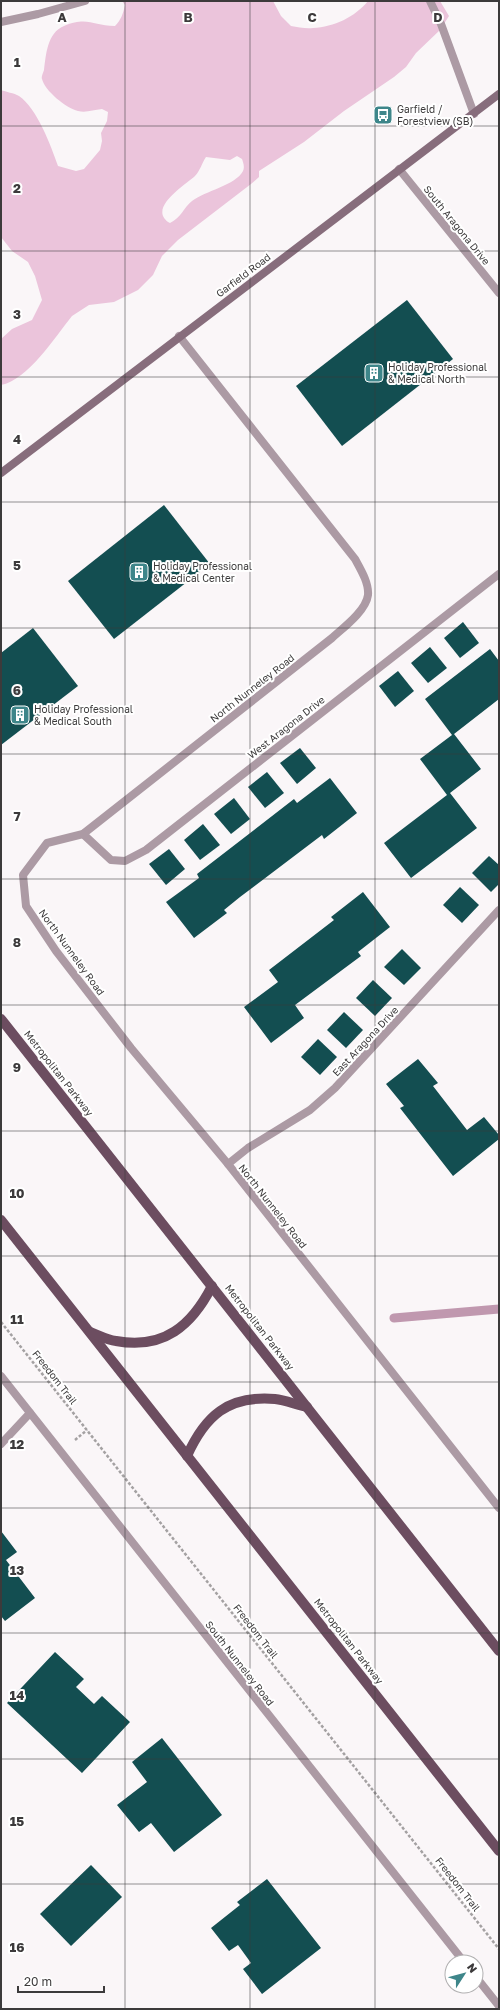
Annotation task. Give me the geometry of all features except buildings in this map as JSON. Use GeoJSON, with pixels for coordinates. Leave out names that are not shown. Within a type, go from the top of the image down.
{"type":"FeatureCollection","features":[{"type":"Feature","properties":{"kind":"main road","name":"Garfield Road"},"geometry":{"type":"LineString","coordinates":[[1,473],[179,336],[499,94]]}},
{"type":"Feature","properties":{"kind":"main road","name":"Metropolitan Parkway"},"geometry":{"type":"LineString","coordinates":[[1,1019],[499,1651]]}},
{"type":"Feature","properties":{"kind":"main road","name":"Metropolitan Parkway"},"geometry":{"type":"LineString","coordinates":[[1,1220],[499,1851]]}},
{"type":"Feature","properties":{"kind":"main road"},"geometry":{"type":"LineString","coordinates":[[90,1332],[116,1341],[134,1342],[152,1340],[171,1334],[188,1322],[202,1305],[212,1286]]}},
{"type":"Feature","properties":{"kind":"main road"},"geometry":{"type":"LineString","coordinates":[[187,1456],[195,1439],[206,1424],[218,1411],[233,1403],[252,1399],[275,1399],[307,1407]]}},
{"type":"Feature","properties":{"kind":"street"},"geometry":{"type":"LineString","coordinates":[[1,22],[38,14],[85,1]]}},
{"type":"Feature","properties":{"kind":"street"},"geometry":{"type":"LineString","coordinates":[[430,1],[441,24],[474,114]]}},
{"type":"Feature","properties":{"kind":"street","name":"South Aragona Drive"},"geometry":{"type":"LineString","coordinates":[[399,169],[499,293]]}},
{"type":"Feature","properties":{"kind":"street","name":"North Nunneley Road"},"geometry":{"type":"LineString","coordinates":[[179,336],[355,559],[365,578],[368,595],[358,614],[332,638],[83,834],[47,843],[23,875],[26,906],[56,951],[131,1048],[228,1164],[499,1508]]}},
{"type":"Feature","properties":{"kind":"street","name":"West Aragona Drive"},"geometry":{"type":"LineString","coordinates":[[83,834],[111,860],[124,861],[146,850],[499,574]]}},
{"type":"Feature","properties":{"kind":"street","name":"East Aragona Drive"},"geometry":{"type":"LineString","coordinates":[[228,1164],[248,1148],[310,1110],[335,1088],[499,910]]}},
{"type":"Feature","properties":{"kind":"street","name":"South Nunneley Road"},"geometry":{"type":"LineString","coordinates":[[1,1376],[458,1954]]}},
{"type":"Feature","properties":{"kind":"street"},"geometry":{"type":"LineString","coordinates":[[1,1444],[30,1413]]}},
{"type":"Feature","properties":{"kind":"street"},"geometry":{"type":"LineString","coordinates":[[484,1987],[499,2006]]}},
{"type":"Feature","properties":{"kind":"path","name":"Freedom Trail"},"geometry":{"type":"LineString","coordinates":[[1,1322],[499,1949]]}},
{"type":"Feature","properties":{"kind":"shaded area"},"geometry":{"type":"Polygon","coordinates":[[[122,1],[273,1],[281,16],[291,26],[308,28],[329,26],[344,20],[357,12],[368,1],[440,1],[449,16],[440,30],[416,53],[406,67],[394,77],[344,111],[304,142],[259,171],[259,177],[251,184],[178,240],[162,256],[153,275],[138,290],[114,302],[89,305],[72,316],[31,367],[11,381],[1,385],[1,339],[12,329],[32,320],[42,300],[35,276],[28,262],[12,251],[1,237],[1,90],[19,96],[32,109],[43,128],[58,166],[76,171],[84,169],[100,150],[102,141],[101,133],[107,121],[108,112],[102,109],[87,112],[78,111],[68,106],[47,89],[42,75],[48,45],[58,29],[72,23],[85,22],[115,26],[122,17],[125,5],[122,1]],[[237,156],[230,160],[206,157],[195,176],[176,191],[165,204],[162,211],[164,217],[170,223],[174,221],[192,201],[234,180],[244,169],[242,159],[237,156]]]}},
{"type":"Feature","properties":{"kind":"waterway"},"geometry":{"type":"LineString","coordinates":[[394,1318],[499,1309]]}},
{"type":"Feature","properties":{"kind":"place","name":"Garfield / Forestview (SB)"},"geometry":{"type":"Point","coordinates":[383,115]}},
{"type":"Feature","properties":{"kind":"place","name":"Holiday Professional & Medical North"},"geometry":{"type":"Point","coordinates":[374,373]}},
{"type":"Feature","properties":{"kind":"place","name":"Holiday Professional & Medical Center"},"geometry":{"type":"Point","coordinates":[139,572]}},
{"type":"Feature","properties":{"kind":"place","name":"Holiday Professional & Medical South"},"geometry":{"type":"Point","coordinates":[20,715]}}]}
